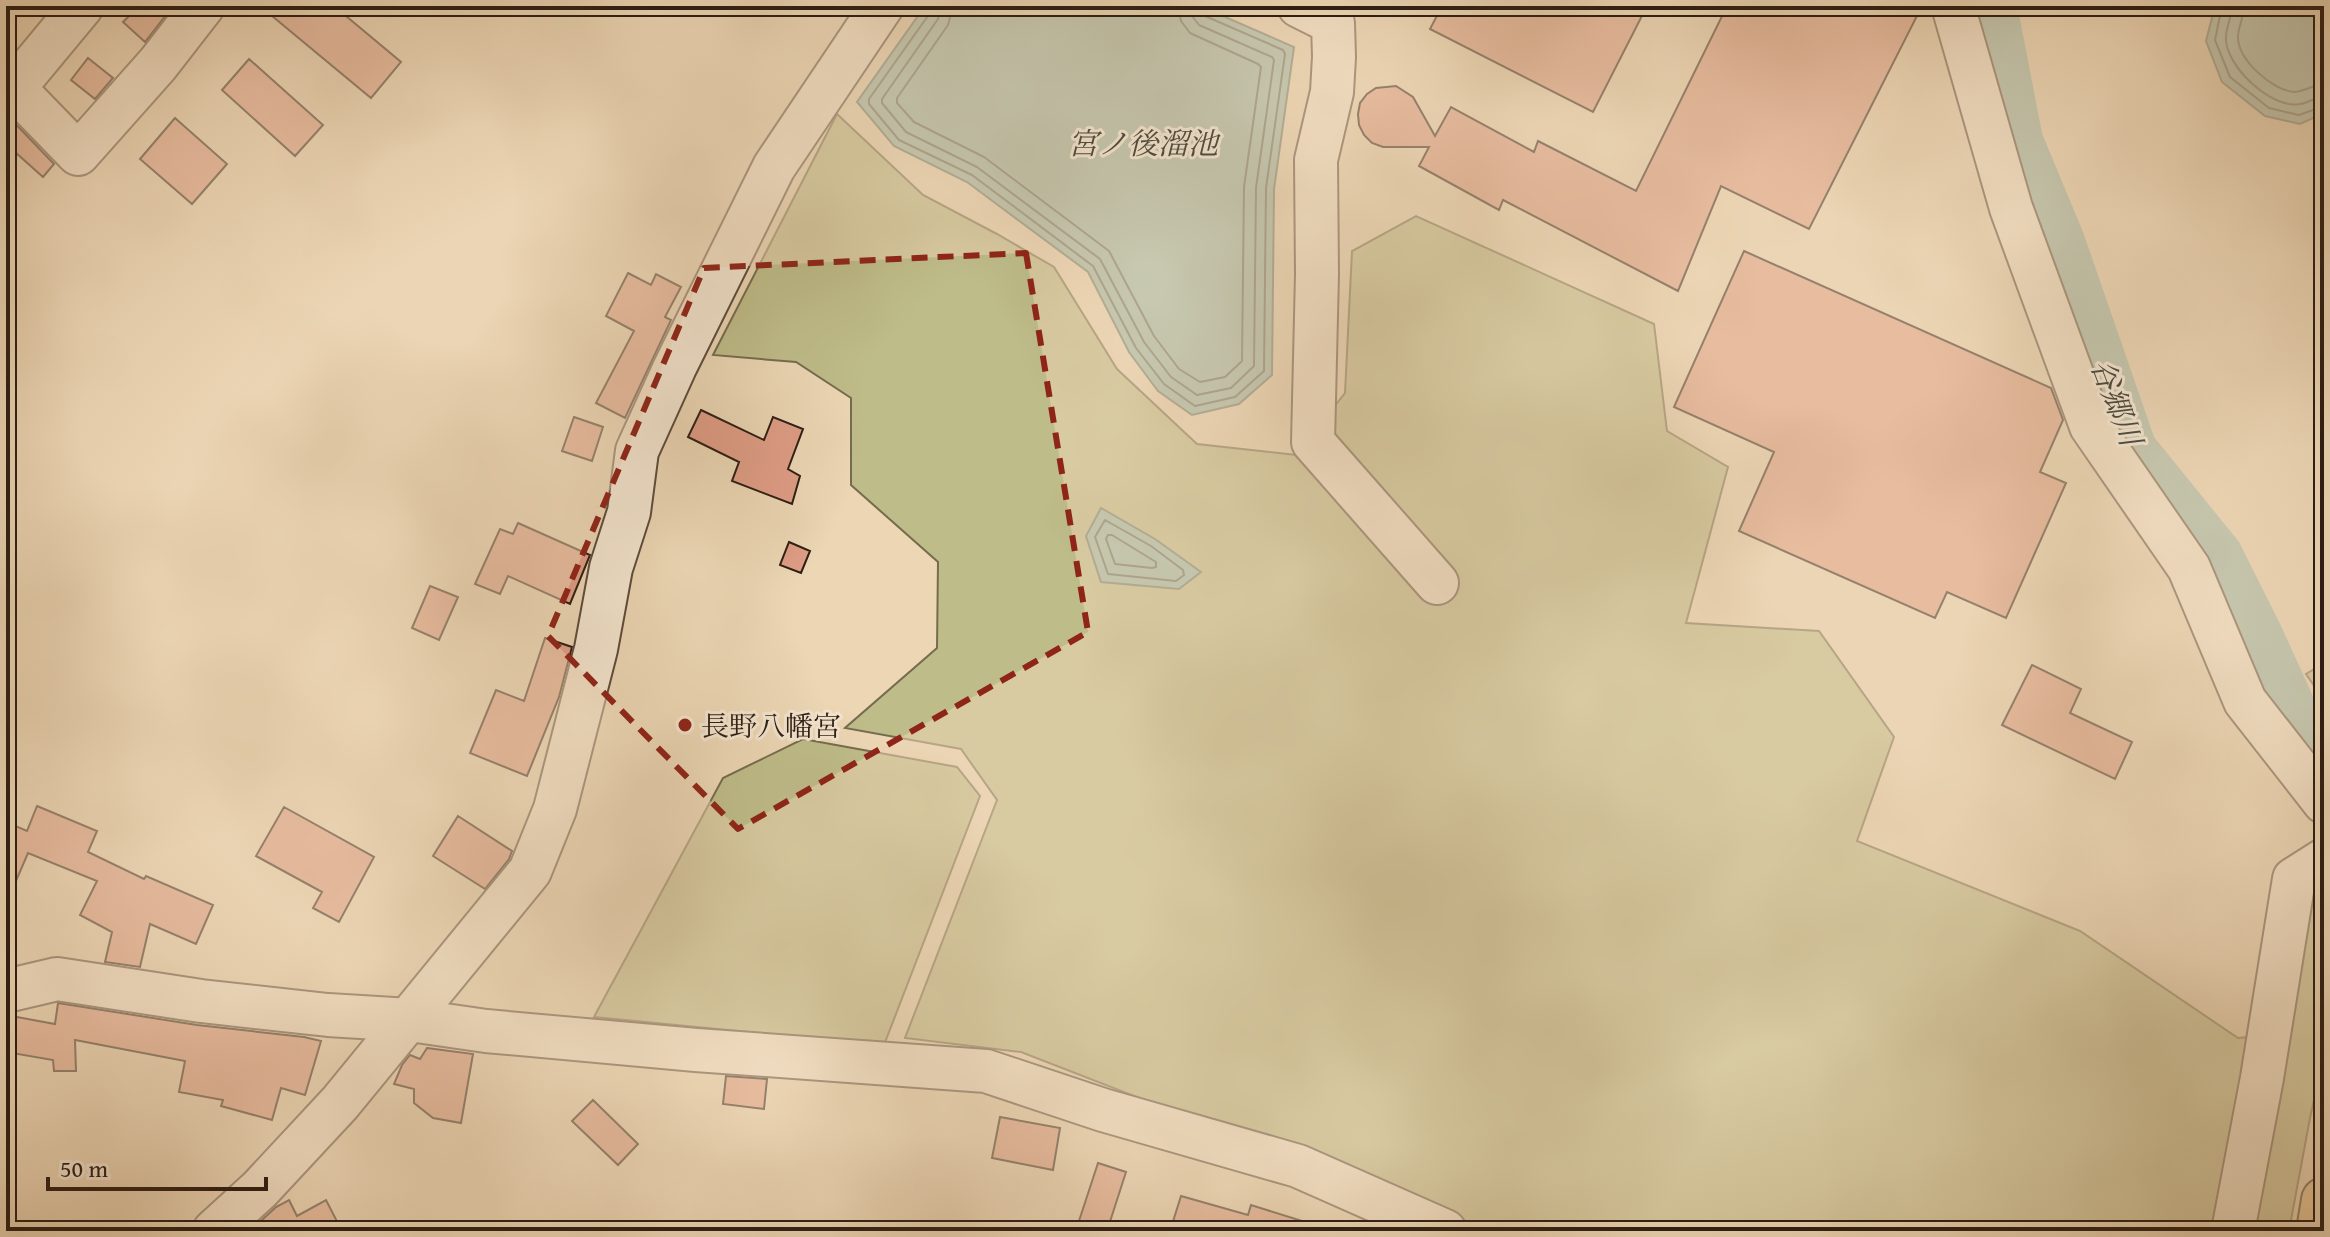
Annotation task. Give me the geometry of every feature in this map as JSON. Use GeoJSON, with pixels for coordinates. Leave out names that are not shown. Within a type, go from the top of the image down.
{"type":"FeatureCollection","features":[{"type":"Feature","properties":{"kind":"highway"},"geometry":{"type":"LineString","coordinates":[[2319,1231],[2324,1200]]}},
{"type":"Feature","properties":{"kind":"street"},"geometry":{"type":"LineString","coordinates":[[82,6],[10,84],[78,154],[158,64],[203,6]]}},
{"type":"Feature","properties":{"kind":"street"},"geometry":{"type":"LineString","coordinates":[[214,1231],[260,1189],[340,1103],[530,871],[555,809],[596,649],[611,568],[629,512],[637,451],[774,167],[882,6]]}},
{"type":"Feature","properties":{"kind":"street"},"geometry":{"type":"LineString","coordinates":[[1299,6],[1333,23],[1332,92],[1316,160],[1313,442],[1437,583]]}},
{"type":"Feature","properties":{"kind":"street"},"geometry":{"type":"LineString","coordinates":[[1953,6],[2011,208],[2091,426],[2189,568],[2245,701],[2324,802]]}},
{"type":"Feature","properties":{"kind":"street"},"geometry":{"type":"LineString","coordinates":[[2233,1231],[2262,1078],[2294,879],[2324,860]]}},
{"type":"Feature","properties":{"kind":"street"},"geometry":{"type":"LineString","coordinates":[[6,991],[57,979],[201,1001],[328,1015],[410,1020],[486,1031],[986,1071],[1103,1110],[1298,1166],[1445,1231]]}},
{"type":"Feature","properties":{"kind":"highlighted area"},"geometry":{"type":"Polygon","coordinates":[[[1026,253],[1088,632],[738,829],[548,636],[704,268],[1026,253]]]}},
{"type":"Feature","properties":{"kind":"shaded area"},"geometry":{"type":"Polygon","coordinates":[[[837,114],[923,195],[1054,267],[1117,369],[1197,444],[1296,455],[1345,393],[1352,251],[1416,216],[1654,324],[1667,431],[1728,467],[1686,623],[1819,631],[1894,737],[1857,841],[2080,931],[2238,1038],[2281,1034],[2313,899],[2324,889],[2324,1057],[2289,1231],[1482,1231],[1021,1052],[905,1038],[997,800],[961,749],[845,728],[937,648],[938,562],[851,485],[851,398],[796,362],[713,355],[837,114]]]}},
{"type":"Feature","properties":{"kind":"shaded area"},"geometry":{"type":"Polygon","coordinates":[[[2324,663],[2324,700],[2306,674],[2324,663]]]}},
{"type":"Feature","properties":{"kind":"shaded area"},"geometry":{"type":"Polygon","coordinates":[[[803,739],[957,767],[980,796],[884,1045],[594,1017],[723,778],[803,739]]]}},
{"type":"Feature","properties":{"kind":"water","name":"宮ノ後溜池"},"geometry":{"type":"Polygon","coordinates":[[[925,6],[1200,6],[1294,47],[1274,189],[1272,375],[1239,404],[1192,415],[1158,391],[1129,352],[1088,272],[967,182],[894,146],[857,102],[925,6]]]}},
{"type":"Feature","properties":{"kind":"water"},"geometry":{"type":"Polygon","coordinates":[[[2215,6],[2324,6],[2322,114],[2300,124],[2265,116],[2222,82],[2206,41],[2215,6]]]}},
{"type":"Feature","properties":{"kind":"water"},"geometry":{"type":"Polygon","coordinates":[[[1101,508],[1155,539],[1201,572],[1179,589],[1101,582],[1086,536],[1101,508]]]}},
{"type":"Feature","properties":{"kind":"building"},"geometry":{"type":"Polygon","coordinates":[[[139,6],[156,6],[166,15],[145,42],[123,22],[139,6]]]}},
{"type":"Feature","properties":{"kind":"building"},"geometry":{"type":"Polygon","coordinates":[[[260,6],[334,6],[401,62],[371,98],[260,6]]]}},
{"type":"Feature","properties":{"kind":"building"},"geometry":{"type":"Polygon","coordinates":[[[1442,6],[1647,6],[1593,112],[1430,29],[1442,6]]]}},
{"type":"Feature","properties":{"kind":"building"},"geometry":{"type":"Polygon","coordinates":[[[1727,6],[1922,6],[1809,229],[1721,186],[1678,291],[1503,200],[1499,210],[1419,166],[1429,147],[1383,147],[1372,143],[1359,125],[1360,103],[1367,94],[1376,88],[1396,86],[1413,97],[1435,136],[1451,107],[1534,152],[1538,141],[1636,191],[1727,6]]]}},
{"type":"Feature","properties":{"kind":"building"},"geometry":{"type":"Polygon","coordinates":[[[88,58],[113,78],[95,99],[71,80],[88,58]]]}},
{"type":"Feature","properties":{"kind":"building"},"geometry":{"type":"Polygon","coordinates":[[[249,59],[323,125],[295,156],[222,90],[249,59]]]}},
{"type":"Feature","properties":{"kind":"building"},"geometry":{"type":"Polygon","coordinates":[[[6,114],[54,164],[43,177],[6,144],[6,114]]]}},
{"type":"Feature","properties":{"kind":"building"},"geometry":{"type":"Polygon","coordinates":[[[175,118],[227,164],[192,204],[140,159],[175,118]]]}},
{"type":"Feature","properties":{"kind":"building"},"geometry":{"type":"Polygon","coordinates":[[[1744,251],[2051,388],[2063,420],[2040,472],[2066,483],[2006,618],[1947,592],[1935,618],[1739,531],[1774,452],[1674,407],[1744,251]]]}},
{"type":"Feature","properties":{"kind":"building"},"geometry":{"type":"Polygon","coordinates":[[[628,273],[651,285],[656,274],[681,287],[665,317],[671,320],[625,418],[596,403],[634,331],[606,316],[628,273]]]}},
{"type":"Feature","properties":{"kind":"building"},"geometry":{"type":"Polygon","coordinates":[[[701,410],[764,440],[773,417],[803,429],[788,469],[800,476],[792,504],[732,481],[739,462],[688,437],[701,410]]]}},
{"type":"Feature","properties":{"kind":"building"},"geometry":{"type":"Polygon","coordinates":[[[574,417],[603,427],[592,461],[562,451],[574,417]]]}},
{"type":"Feature","properties":{"kind":"building"},"geometry":{"type":"Polygon","coordinates":[[[518,523],[590,555],[570,604],[508,576],[500,594],[475,584],[500,529],[513,534],[518,523]]]}},
{"type":"Feature","properties":{"kind":"building"},"geometry":{"type":"Polygon","coordinates":[[[789,542],[810,551],[801,573],[780,565],[789,542]]]}},
{"type":"Feature","properties":{"kind":"building"},"geometry":{"type":"Polygon","coordinates":[[[430,586],[458,597],[439,640],[412,628],[430,586]]]}},
{"type":"Feature","properties":{"kind":"building"},"geometry":{"type":"Polygon","coordinates":[[[545,638],[572,647],[559,697],[527,776],[470,753],[496,690],[524,701],[545,638]]]}},
{"type":"Feature","properties":{"kind":"building"},"geometry":{"type":"Polygon","coordinates":[[[2032,665],[2081,689],[2070,713],[2132,742],[2115,779],[2002,725],[2032,665]]]}},
{"type":"Feature","properties":{"kind":"building"},"geometry":{"type":"Polygon","coordinates":[[[37,806],[97,831],[88,852],[144,879],[146,876],[213,905],[196,944],[150,924],[140,967],[105,962],[112,932],[80,915],[97,881],[28,853],[6,904],[6,822],[27,831],[37,806]]]}},
{"type":"Feature","properties":{"kind":"building"},"geometry":{"type":"Polygon","coordinates":[[[284,807],[374,857],[339,922],[313,908],[322,892],[256,856],[284,807]]]}},
{"type":"Feature","properties":{"kind":"building"},"geometry":{"type":"Polygon","coordinates":[[[458,816],[512,851],[485,889],[433,856],[458,816]]]}},
{"type":"Feature","properties":{"kind":"building"},"geometry":{"type":"Polygon","coordinates":[[[58,1003],[321,1041],[305,1095],[281,1088],[272,1120],[221,1106],[223,1100],[179,1092],[185,1061],[75,1040],[76,1071],[54,1071],[53,1060],[6,1052],[6,1015],[55,1024],[58,1003]]]}},
{"type":"Feature","properties":{"kind":"building"},"geometry":{"type":"Polygon","coordinates":[[[427,1048],[473,1054],[461,1123],[433,1118],[414,1103],[414,1089],[394,1084],[410,1055],[420,1059],[427,1048]]]}},
{"type":"Feature","properties":{"kind":"building"},"geometry":{"type":"Polygon","coordinates":[[[726,1076],[767,1079],[764,1109],[723,1104],[726,1076]]]}},
{"type":"Feature","properties":{"kind":"building"},"geometry":{"type":"Polygon","coordinates":[[[593,1100],[638,1144],[618,1165],[572,1121],[593,1100]]]}},
{"type":"Feature","properties":{"kind":"building"},"geometry":{"type":"Polygon","coordinates":[[[1000,1117],[1060,1128],[1053,1170],[992,1158],[1000,1117]]]}},
{"type":"Feature","properties":{"kind":"building"},"geometry":{"type":"Polygon","coordinates":[[[1098,1163],[1126,1172],[1107,1231],[1077,1227],[1098,1163]]]}},
{"type":"Feature","properties":{"kind":"building"},"geometry":{"type":"Polygon","coordinates":[[[1181,1196],[1248,1215],[1251,1205],[1318,1226],[1317,1231],[1170,1231],[1181,1196]]]}},
{"type":"Feature","properties":{"kind":"building"},"geometry":{"type":"Polygon","coordinates":[[[289,1200],[297,1216],[326,1200],[342,1231],[250,1231],[276,1207],[289,1200]]]}},
{"type":"Feature","properties":{"kind":"waterway","name":"谷郷川"},"geometry":{"type":"LineString","coordinates":[[1991,6],[2017,141],[2059,242],[2131,450],[2217,556],[2296,722],[2324,761]]}},
{"type":"Feature","properties":{"kind":"place","name":"長野八幡宮"},"geometry":{"type":"Point","coordinates":[685,725]}}]}
